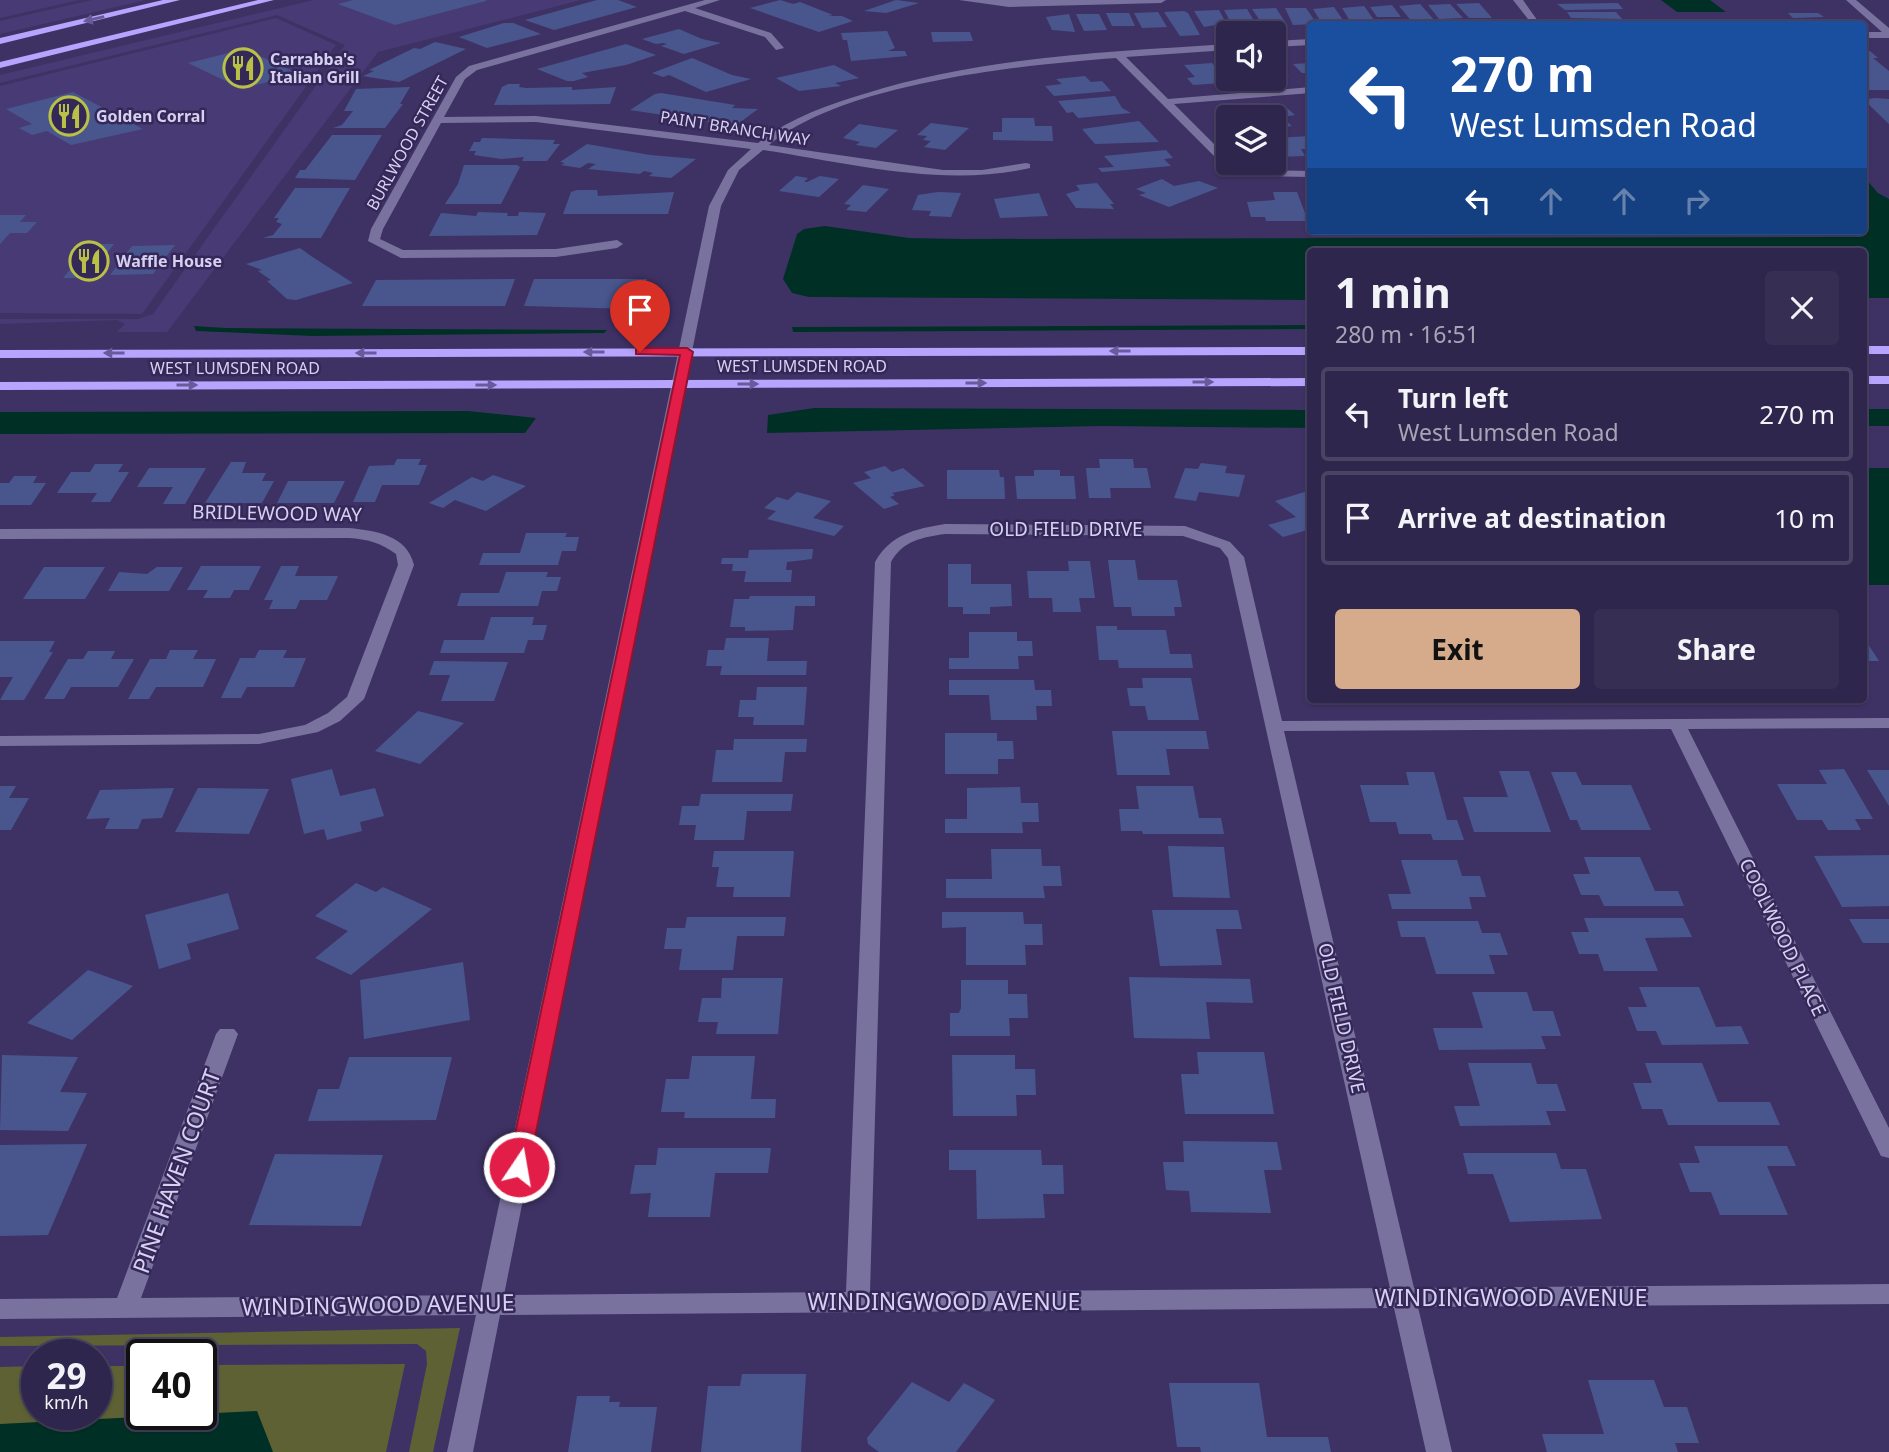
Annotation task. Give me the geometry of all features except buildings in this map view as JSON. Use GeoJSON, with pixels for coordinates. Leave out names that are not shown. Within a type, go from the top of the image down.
{"type":"FeatureCollection","features":[{"type":"Feature","properties":{"kind":"main road"},"geometry":{"type":"LineString","coordinates":[[0,41],[175,0]]}},
{"type":"Feature","properties":{"kind":"main road"},"geometry":{"type":"LineString","coordinates":[[92,43],[140,23],[222,0]]}},
{"type":"Feature","properties":{"kind":"main road"},"geometry":{"type":"LineString","coordinates":[[0,65],[268,0]]}},
{"type":"Feature","properties":{"kind":"main road"},"geometry":{"type":"LineString","coordinates":[[1867,350],[1889,350]]}},
{"type":"Feature","properties":{"kind":"main road","name":"WEST LUMSDEN ROAD"},"geometry":{"type":"LineString","coordinates":[[0,354],[1307,351]]}},
{"type":"Feature","properties":{"kind":"main road"},"geometry":{"type":"LineString","coordinates":[[1867,380],[1889,380]]}},
{"type":"Feature","properties":{"kind":"main road","name":"WEST LUMSDEN ROAD"},"geometry":{"type":"LineString","coordinates":[[0,386],[1307,382]]}},
{"type":"Feature","properties":{"kind":"street","name":"BURLWOOD STREET"},"geometry":{"type":"LineString","coordinates":[[617,244],[555,253],[401,254],[374,241],[377,229],[440,120],[461,77],[473,68],[715,0]]}},
{"type":"Feature","properties":{"kind":"street"},"geometry":{"type":"LineString","coordinates":[[964,0],[1009,4],[1161,0]]}},
{"type":"Feature","properties":{"kind":"street"},"geometry":{"type":"LineString","coordinates":[[1518,0],[1534,21]]}},
{"type":"Feature","properties":{"kind":"street"},"geometry":{"type":"LineString","coordinates":[[1851,0],[1887,32]]}},
{"type":"Feature","properties":{"kind":"street"},"geometry":{"type":"LineString","coordinates":[[685,8],[768,34],[779,48]]}},
{"type":"Feature","properties":{"kind":"street"},"geometry":{"type":"LineString","coordinates":[[1867,29],[1887,32]]}},
{"type":"Feature","properties":{"kind":"street"},"geometry":{"type":"LineString","coordinates":[[1867,35],[1887,32]]}},
{"type":"Feature","properties":{"kind":"street"},"geometry":{"type":"LineString","coordinates":[[1286,43],[1307,42]]}},
{"type":"Feature","properties":{"kind":"street"},"geometry":{"type":"LineString","coordinates":[[460,1452],[716,206],[731,174],[758,148],[813,115],[891,89],[991,69],[1216,48]]}},
{"type":"Feature","properties":{"kind":"street"},"geometry":{"type":"LineString","coordinates":[[1119,55],[1217,156],[1234,167],[1257,173],[1307,174]]}},
{"type":"Feature","properties":{"kind":"street"},"geometry":{"type":"LineString","coordinates":[[1164,102],[1307,90]]}},
{"type":"Feature","properties":{"kind":"street","name":"PAINT BRANCH WAY"},"geometry":{"type":"LineString","coordinates":[[440,120],[536,119],[670,134],[943,173],[982,173],[1026,166]]}},
{"type":"Feature","properties":{"kind":"street","name":"OLD FIELD DRIVE"},"geometry":{"type":"LineString","coordinates":[[858,1302],[883,562],[888,550],[900,540],[920,532],[945,529],[1162,528],[1185,531],[1216,541],[1236,557],[1439,1452]]}},
{"type":"Feature","properties":{"kind":"street","name":"BRIDLEWOOD WAY"},"geometry":{"type":"LineString","coordinates":[[0,534],[349,533],[372,535],[391,542],[403,552],[406,565],[355,699],[341,714],[318,728],[290,737],[259,740],[0,741]]}},
{"type":"Feature","properties":{"kind":"street"},"geometry":{"type":"LineString","coordinates":[[1276,726],[1889,723]]}},
{"type":"Feature","properties":{"kind":"street","name":"COOLWOOD PLACE"},"geometry":{"type":"LineString","coordinates":[[1677,724],[1889,1150]]}},
{"type":"Feature","properties":{"kind":"street","name":"PINE HAVEN COURT"},"geometry":{"type":"LineString","coordinates":[[126,1307],[227,1034]]}},
{"type":"Feature","properties":{"kind":"street","name":"WINDINGWOOD AVENUE"},"geometry":{"type":"LineString","coordinates":[[0,1309],[491,1303],[1889,1294]]}},
{"type":"Feature","properties":{"kind":"shaded area"},"geometry":{"type":"Polygon","coordinates":[[[0,0],[80,0],[0,18],[0,0]]]}},
{"type":"Feature","properties":{"kind":"shaded area"},"geometry":{"type":"Polygon","coordinates":[[[92,0],[146,0],[0,34],[0,21],[92,0]]]}},
{"type":"Feature","properties":{"kind":"shaded area"},"geometry":{"type":"Polygon","coordinates":[[[314,0],[581,0],[378,52],[167,332],[117,332],[125,324],[117,320],[0,324],[0,319],[138,319],[153,314],[345,45],[277,15],[0,83],[0,75],[314,0]]]}},
{"type":"Feature","properties":{"kind":"shaded area"},"geometry":{"type":"Polygon","coordinates":[[[1661,0],[1710,0],[1726,12],[1677,12],[1661,0]]]}},
{"type":"Feature","properties":{"kind":"shaded area"},"geometry":{"type":"Polygon","coordinates":[[[276,18],[336,45],[142,314],[0,313],[0,86],[276,18]]]}},
{"type":"Feature","properties":{"kind":"shaded area"},"geometry":{"type":"Polygon","coordinates":[[[1867,180],[1878,193],[1889,199],[1889,298],[1867,298],[1867,248],[1307,248],[1307,300],[809,297],[792,293],[783,279],[797,234],[804,229],[825,226],[909,238],[963,239],[1867,235],[1867,180]]]}},
{"type":"Feature","properties":{"kind":"shaded area"},"geometry":{"type":"Polygon","coordinates":[[[1307,325],[1307,329],[793,332],[792,327],[1307,325]]]}},
{"type":"Feature","properties":{"kind":"shaded area"},"geometry":{"type":"Polygon","coordinates":[[[194,326],[607,330],[604,333],[313,336],[196,331],[194,326]]]}},
{"type":"Feature","properties":{"kind":"shaded area"},"geometry":{"type":"Polygon","coordinates":[[[814,408],[1307,410],[1307,428],[1103,426],[767,433],[768,415],[814,408]]]}},
{"type":"Feature","properties":{"kind":"shaded area"},"geometry":{"type":"Polygon","coordinates":[[[1867,409],[1889,409],[1889,426],[1867,426],[1867,409]]]}},
{"type":"Feature","properties":{"kind":"shaded area"},"geometry":{"type":"Polygon","coordinates":[[[468,411],[536,418],[525,433],[0,434],[0,412],[468,411]]]}},
{"type":"Feature","properties":{"kind":"shaded area"},"geometry":{"type":"Polygon","coordinates":[[[1867,468],[1889,468],[1889,585],[1867,585],[1867,468]]]}},
{"type":"Feature","properties":{"kind":"shaded area"},"geometry":{"type":"Polygon","coordinates":[[[460,1328],[433,1452],[409,1452],[427,1364],[426,1351],[417,1344],[217,1345],[217,1339],[126,1339],[126,1345],[112,1345],[112,1339],[21,1339],[21,1346],[0,1346],[0,1337],[460,1328]]]}},
{"type":"Feature","properties":{"kind":"shaded area"},"geometry":{"type":"Polygon","coordinates":[[[405,1364],[386,1452],[0,1452],[0,1367],[21,1366],[21,1430],[112,1430],[112,1366],[126,1366],[126,1430],[217,1430],[217,1365],[405,1364]]]}},
{"type":"Feature","properties":{"kind":"shaded area"},"geometry":{"type":"Polygon","coordinates":[[[257,1411],[273,1452],[0,1452],[0,1424],[21,1423],[21,1430],[112,1430],[112,1418],[126,1418],[126,1430],[217,1430],[217,1413],[257,1411]]]}},
{"type":"Feature","properties":{"kind":"place","name":"Carrabba's Italian Grill"},"geometry":{"type":"Point","coordinates":[243,68]}},
{"type":"Feature","properties":{"kind":"place","name":"Golden Corral"},"geometry":{"type":"Point","coordinates":[69,116]}},
{"type":"Feature","properties":{"kind":"place","name":"Waffle House"},"geometry":{"type":"Point","coordinates":[89,261]}},
{"type":"Feature","properties":{"kind":"route"},"geometry":{"type":"LineString","coordinates":[[519,1167],[687,352],[640,352]]}}]}
